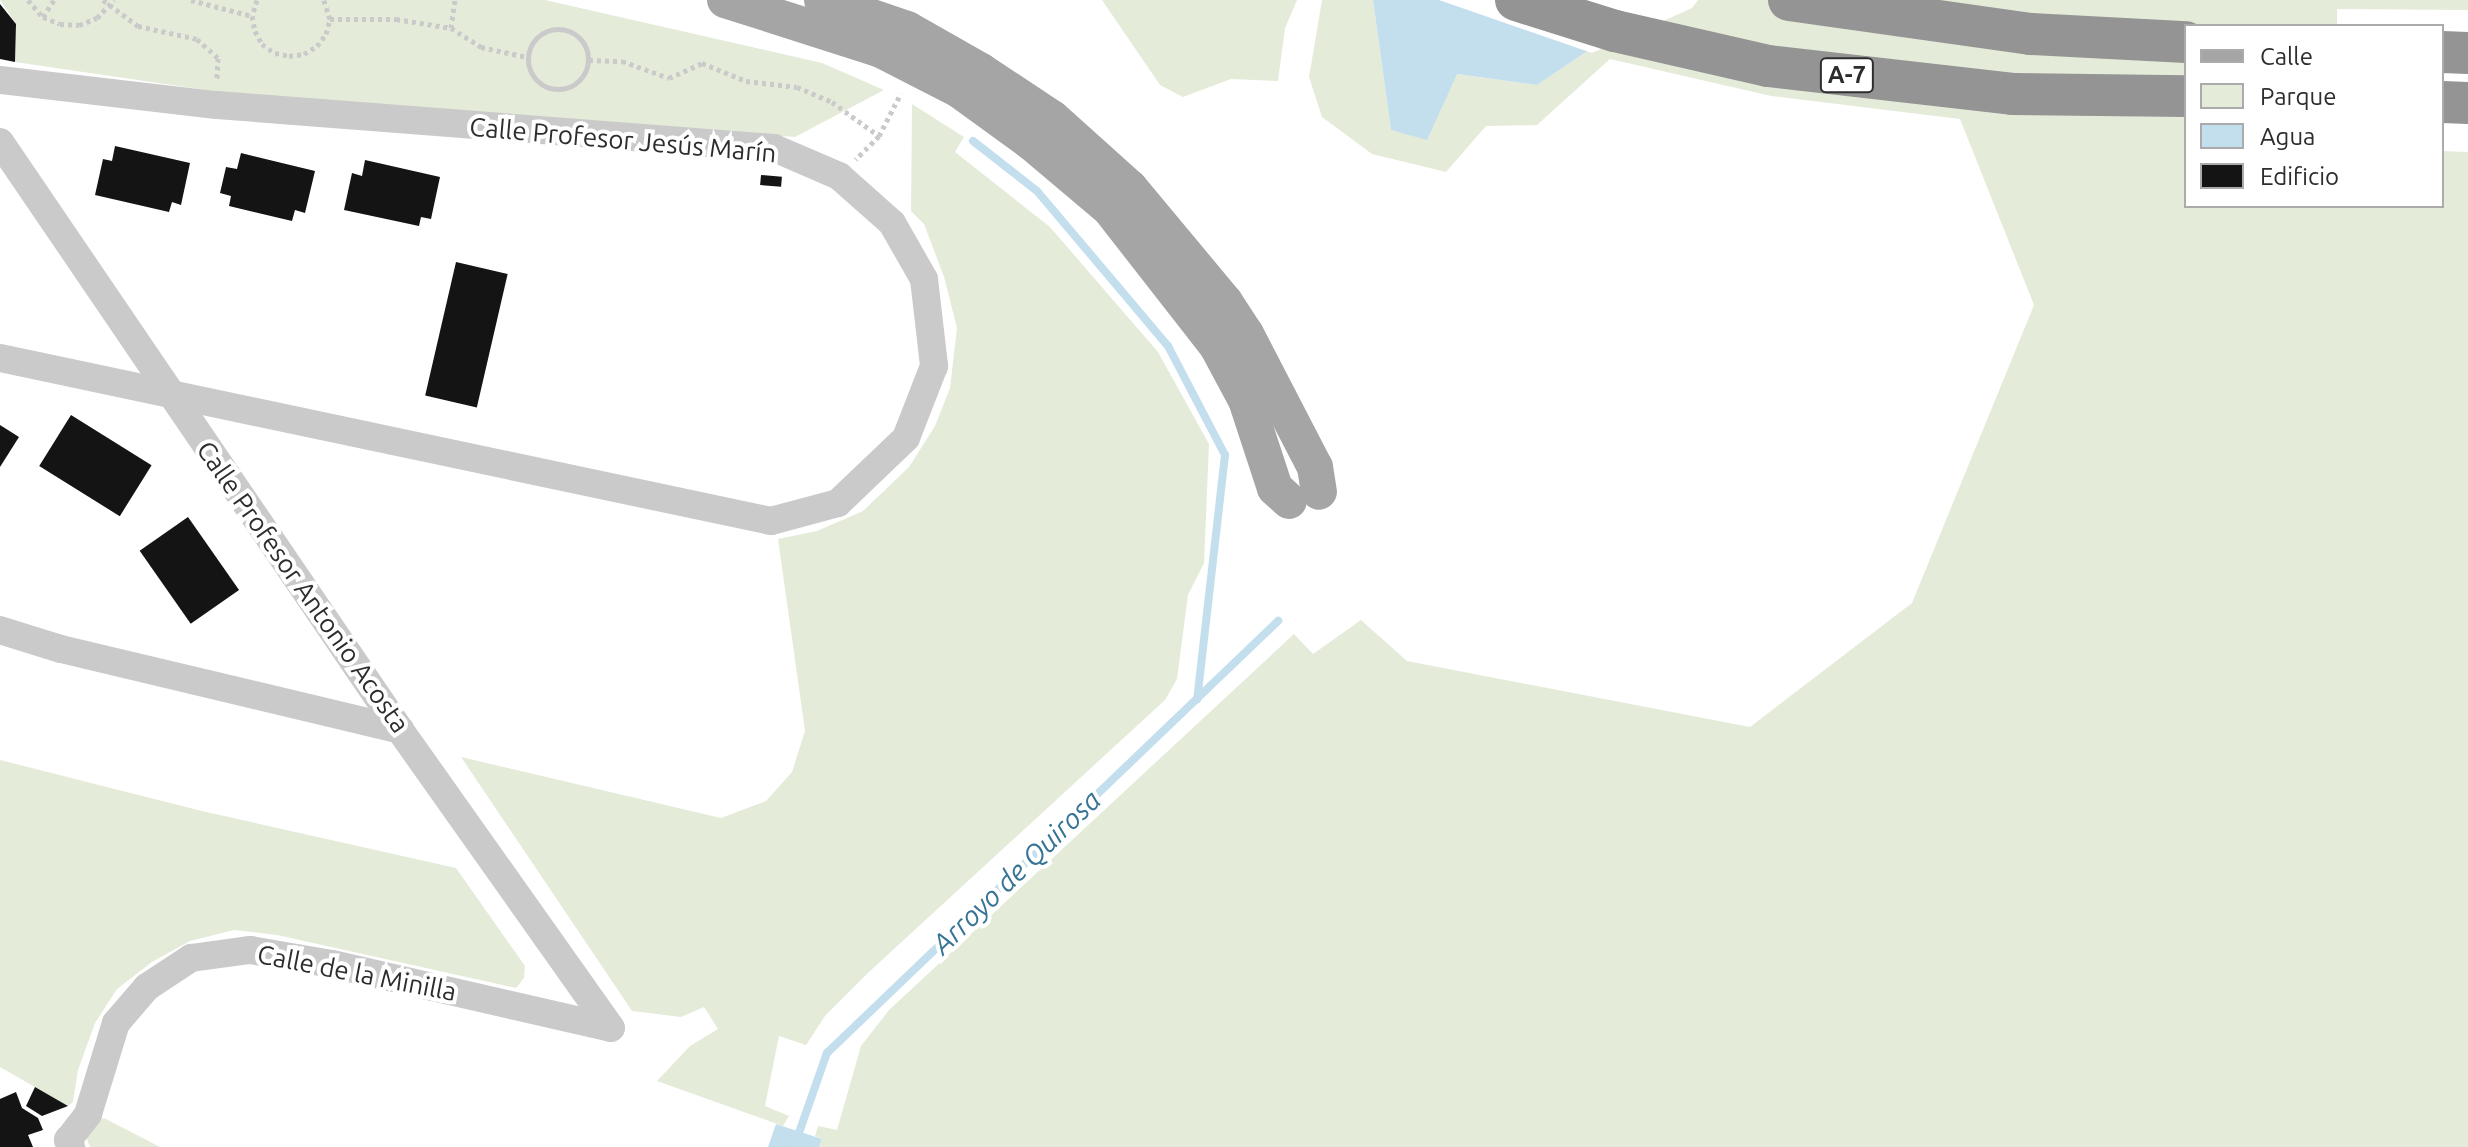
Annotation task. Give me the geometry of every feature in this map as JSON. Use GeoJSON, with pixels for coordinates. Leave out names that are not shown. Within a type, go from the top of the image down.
{"type":"FeatureCollection","features":[{"type":"Feature","properties":{"kind":"highway","name":"A-7"},"geometry":{"type":"LineString","coordinates":[[1516,0],[1615,31],[1768,66],[2012,94],[2184,96]]}},
{"type":"Feature","properties":{"kind":"highway"},"geometry":{"type":"LineString","coordinates":[[1789,0],[2031,34],[2184,42]]}},
{"type":"Feature","properties":{"kind":"highway"},"geometry":{"type":"LineString","coordinates":[[2444,52],[2468,53]]}},
{"type":"Feature","properties":{"kind":"highway"},"geometry":{"type":"LineString","coordinates":[[2444,102],[2468,103]]}},
{"type":"Feature","properties":{"kind":"main road"},"geometry":{"type":"LineString","coordinates":[[725,0],[879,49],[959,90],[1032,143],[1110,209],[1217,346],[1246,400],[1275,488],[1304,496],[1315,467],[1246,334],[1225,302],[1130,188],[1052,118],[981,71],[907,29],[822,0]]}},
{"type":"Feature","properties":{"kind":"street","name":"Calle Profesor Jesús Marín"},"geometry":{"type":"LineString","coordinates":[[0,80],[217,105],[774,148],[839,176],[892,223],[924,279],[934,366],[906,438],[838,503],[771,521],[0,358]]}},
{"type":"Feature","properties":{"kind":"street","name":"Calle Profesor Antonio Acosta"},"geometry":{"type":"LineString","coordinates":[[0,142],[400,730],[611,1028]]}},
{"type":"Feature","properties":{"kind":"street"},"geometry":{"type":"LineString","coordinates":[[0,630],[61,649],[400,730]]}},
{"type":"Feature","properties":{"kind":"street","name":"Calle de la Minilla"},"geometry":{"type":"LineString","coordinates":[[71,1147],[68,1140],[88,1114],[116,1023],[147,987],[191,958],[250,950],[264,952],[332,964],[611,1028]]}},
{"type":"Feature","properties":{"kind":"path"},"geometry":{"type":"LineString","coordinates":[[28,0],[43,17],[60,24],[79,25],[97,18],[112,3]]}},
{"type":"Feature","properties":{"kind":"path"},"geometry":{"type":"LineString","coordinates":[[43,17],[54,0]]}},
{"type":"Feature","properties":{"kind":"path"},"geometry":{"type":"LineString","coordinates":[[103,0],[112,3],[138,26],[197,39],[218,58],[217,105]]}},
{"type":"Feature","properties":{"kind":"path"},"geometry":{"type":"LineString","coordinates":[[191,0],[252,16]]}},
{"type":"Feature","properties":{"kind":"path"},"geometry":{"type":"LineString","coordinates":[[257,0],[252,16],[262,44],[275,53],[289,56],[304,54],[317,46],[330,19],[324,0]]}},
{"type":"Feature","properties":{"kind":"path"},"geometry":{"type":"LineString","coordinates":[[451,28],[455,0]]}},
{"type":"Feature","properties":{"kind":"path"},"geometry":{"type":"LineString","coordinates":[[330,19],[353,22],[396,19],[451,28],[481,47],[527,57]]}},
{"type":"Feature","properties":{"kind":"path"},"geometry":{"type":"LineString","coordinates":[[553,28],[566,29],[578,36],[586,47],[589,60],[585,74],[576,84],[563,89],[549,88],[537,81],[529,70],[527,57],[531,44],[540,33],[553,28]]}},
{"type":"Feature","properties":{"kind":"path"},"geometry":{"type":"LineString","coordinates":[[589,60],[622,61],[669,78],[702,63],[746,81],[797,87],[832,102],[879,136]]}},
{"type":"Feature","properties":{"kind":"path"},"geometry":{"type":"LineString","coordinates":[[839,176],[879,136],[901,93]]}},
{"type":"Feature","properties":{"kind":"green space"},"geometry":{"type":"Polygon","coordinates":[[[0,0],[545,0],[822,63],[884,90],[795,137],[240,95],[15,62],[16,24],[0,0]]]}},
{"type":"Feature","properties":{"kind":"green space"},"geometry":{"type":"Polygon","coordinates":[[[1102,0],[1297,0],[1285,28],[1278,81],[1231,79],[1183,97],[1160,85],[1102,0]]]}},
{"type":"Feature","properties":{"kind":"green space"},"geometry":{"type":"Polygon","coordinates":[[[1322,0],[1373,0],[1391,130],[1457,74],[1537,85],[1586,52],[1694,0],[2468,0],[2468,10],[2337,9],[2337,24],[2184,24],[2184,208],[2444,208],[2444,151],[2468,152],[2468,1147],[819,1147],[822,1139],[815,1136],[818,1126],[837,1130],[861,1046],[889,1010],[1294,634],[1313,654],[1361,620],[1407,661],[1750,727],[1912,603],[2034,305],[1960,119],[1771,96],[1610,59],[1537,125],[1486,126],[1446,172],[1372,154],[1322,117],[1309,77],[1322,0]]]}},
{"type":"Feature","properties":{"kind":"green space"},"geometry":{"type":"Polygon","coordinates":[[[912,104],[964,137],[955,152],[1050,227],[1158,352],[1209,444],[1204,563],[1188,595],[1177,679],[1165,700],[869,972],[825,1016],[806,1045],[779,1036],[765,1106],[789,1116],[783,1126],[657,1081],[690,1046],[718,1029],[704,1007],[681,1017],[632,1011],[461,757],[721,818],[766,801],[792,772],[805,731],[778,539],[817,531],[863,511],[909,467],[935,426],[950,388],[957,328],[944,277],[924,224],[911,211],[912,104]]]}},
{"type":"Feature","properties":{"kind":"green space"},"geometry":{"type":"Polygon","coordinates":[[[0,760],[202,811],[456,868],[525,966],[524,978],[516,988],[277,935],[234,930],[190,941],[152,962],[117,989],[95,1023],[78,1070],[73,1102],[68,1106],[0,1067],[0,760]]]}},
{"type":"Feature","properties":{"kind":"green space"},"geometry":{"type":"Polygon","coordinates":[[[104,1118],[160,1147],[90,1147],[84,1131],[104,1118]]]}},
{"type":"Feature","properties":{"kind":"water"},"geometry":{"type":"Polygon","coordinates":[[[1373,0],[1694,0],[1586,52],[1537,85],[1457,74],[1427,140],[1391,130],[1373,0]]]}},
{"type":"Feature","properties":{"kind":"water"},"geometry":{"type":"Polygon","coordinates":[[[776,1124],[822,1139],[819,1147],[768,1147],[776,1124]]]}},
{"type":"Feature","properties":{"kind":"pier"},"geometry":{"type":"Polygon","coordinates":[[[1439,0],[1698,0],[1692,8],[1592,53],[1439,0]]]}},
{"type":"Feature","properties":{"kind":"building"},"geometry":{"type":"Polygon","coordinates":[[[0,4],[16,24],[15,62],[0,59],[0,4]]]}},
{"type":"Feature","properties":{"kind":"building"},"geometry":{"type":"Polygon","coordinates":[[[115,146],[190,163],[181,205],[172,202],[169,212],[95,195],[103,159],[112,161],[115,146]]]}},
{"type":"Feature","properties":{"kind":"building"},"geometry":{"type":"Polygon","coordinates":[[[241,153],[315,171],[305,213],[295,210],[292,221],[229,206],[231,196],[220,193],[226,167],[237,169],[241,153]]]}},
{"type":"Feature","properties":{"kind":"building"},"geometry":{"type":"Polygon","coordinates":[[[365,160],[440,177],[431,219],[421,217],[419,226],[344,210],[352,173],[362,176],[365,160]]]}},
{"type":"Feature","properties":{"kind":"building"},"geometry":{"type":"Polygon","coordinates":[[[761,175],[782,177],[781,187],[760,185],[761,175]]]}},
{"type":"Feature","properties":{"kind":"building"},"geometry":{"type":"Polygon","coordinates":[[[456,262],[508,274],[477,407],[425,395],[456,262]]]}},
{"type":"Feature","properties":{"kind":"building"},"geometry":{"type":"Polygon","coordinates":[[[71,415],[152,465],[120,516],[39,466],[71,415]]]}},
{"type":"Feature","properties":{"kind":"building"},"geometry":{"type":"Polygon","coordinates":[[[0,425],[19,437],[0,467],[0,425]]]}},
{"type":"Feature","properties":{"kind":"building"},"geometry":{"type":"Polygon","coordinates":[[[188,517],[239,590],[191,624],[140,551],[188,517]]]}},
{"type":"Feature","properties":{"kind":"building"},"geometry":{"type":"Polygon","coordinates":[[[35,1087],[68,1106],[42,1116],[26,1106],[35,1087]]]}},
{"type":"Feature","properties":{"kind":"building"},"geometry":{"type":"Polygon","coordinates":[[[16,1092],[22,1108],[38,1118],[43,1130],[28,1135],[33,1147],[0,1147],[0,1099],[16,1092]]]}},
{"type":"Feature","properties":{"kind":"waterway"},"geometry":{"type":"LineString","coordinates":[[973,141],[1037,191],[1168,346],[1225,455],[1197,699]]}},
{"type":"Feature","properties":{"kind":"waterway","name":"Arroyo de Quirosa"},"geometry":{"type":"LineString","coordinates":[[794,1147],[827,1053],[1278,621]]}}]}
